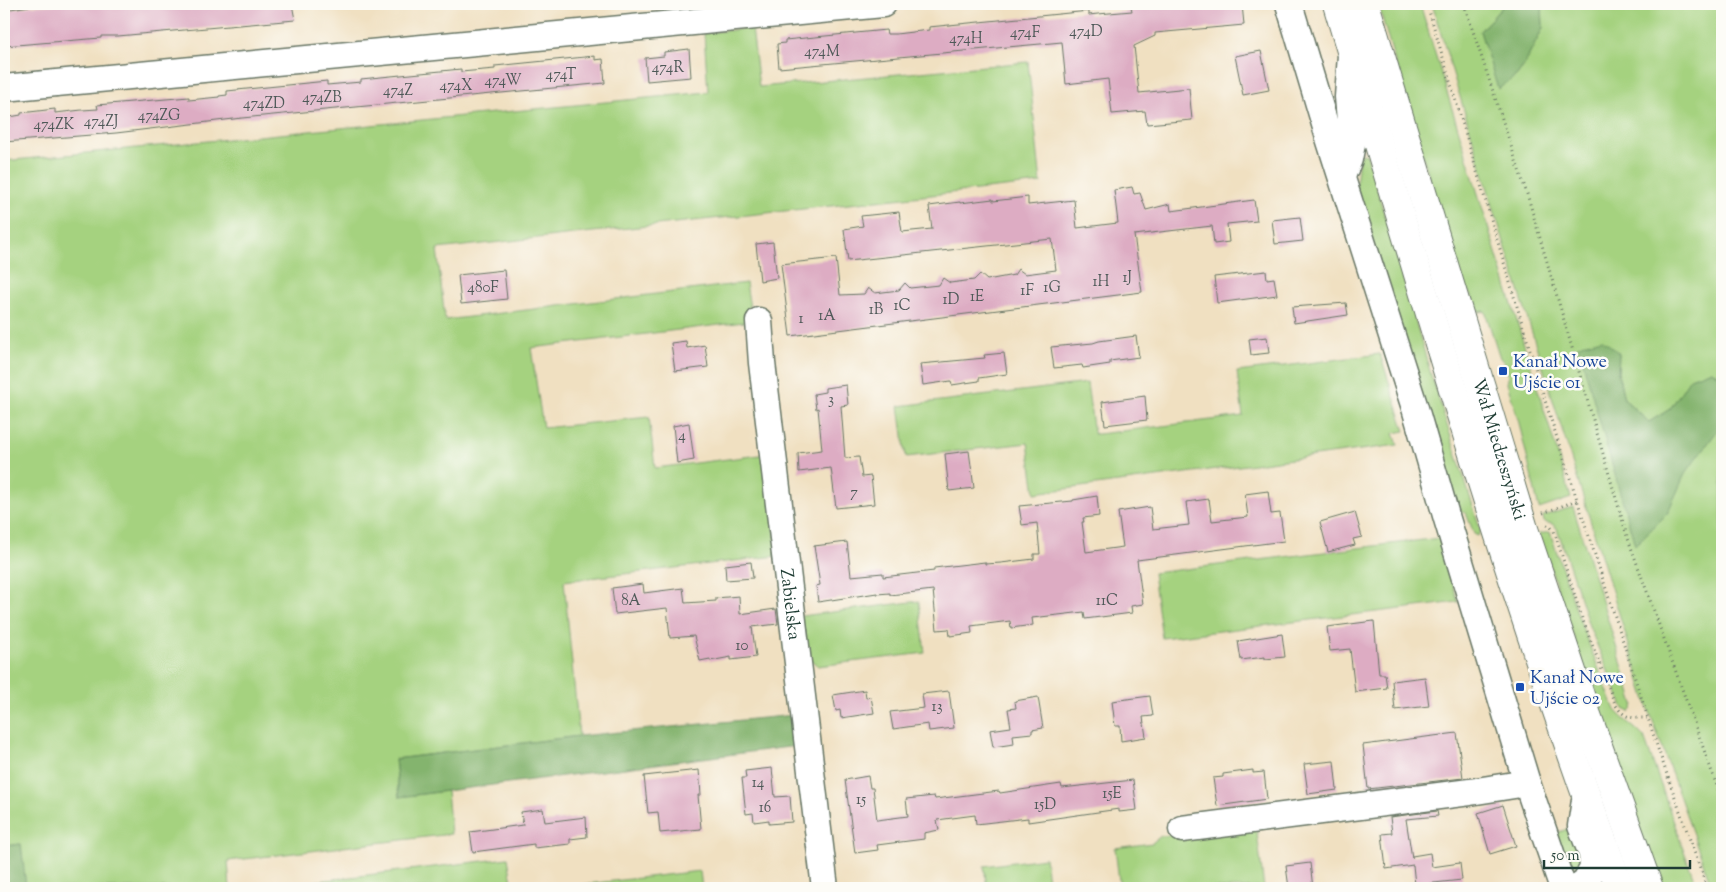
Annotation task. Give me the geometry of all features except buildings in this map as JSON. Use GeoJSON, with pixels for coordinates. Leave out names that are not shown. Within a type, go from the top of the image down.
{"type":"FeatureCollection","features":[{"type":"Feature","properties":{"kind":"main road","name":"Wał Miedzeszyński"},"geometry":{"type":"LineString","coordinates":[[1337,4],[1494,524],[1542,670],[1620,888]]}},
{"type":"Feature","properties":{"kind":"main road","name":"Wał Miedzeszyński"},"geometry":{"type":"LineString","coordinates":[[1365,4],[1524,529],[1590,726],[1649,888]]}},
{"type":"Feature","properties":{"kind":"street"},"geometry":{"type":"LineString","coordinates":[[4,88],[883,4]]}},
{"type":"Feature","properties":{"kind":"street"},"geometry":{"type":"LineString","coordinates":[[1289,4],[1330,141],[1415,408],[1527,783],[1563,888]]}},
{"type":"Feature","properties":{"kind":"street"},"geometry":{"type":"LineString","coordinates":[[1342,176],[1349,159],[1352,144],[1348,97],[1352,52]]}},
{"type":"Feature","properties":{"kind":"street","name":"Zabielska"},"geometry":{"type":"LineString","coordinates":[[759,321],[762,363],[825,888]]}},
{"type":"Feature","properties":{"kind":"street"},"geometry":{"type":"LineString","coordinates":[[1182,829],[1527,783]]}},
{"type":"Feature","properties":{"kind":"street"},"geometry":{"type":"LineString","coordinates":[[1576,888],[1583,885],[1593,869],[1592,854],[1581,826],[1586,794]]}},
{"type":"Feature","properties":{"kind":"path"},"geometry":{"type":"LineString","coordinates":[[1427,4],[1544,397],[1647,718],[1707,888]]}},
{"type":"Feature","properties":{"kind":"path"},"geometry":{"type":"LineString","coordinates":[[1464,4],[1528,197],[1627,536],[1722,800]]}},
{"type":"Feature","properties":{"kind":"path"},"geometry":{"type":"LineString","coordinates":[[1552,510],[1578,500]]}},
{"type":"Feature","properties":{"kind":"path"},"geometry":{"type":"LineString","coordinates":[[1540,523],[1550,526],[1554,531],[1582,618],[1615,704],[1622,714],[1630,718],[1647,718]]}},
{"type":"Feature","properties":{"kind":"green space"},"geometry":{"type":"Polygon","coordinates":[[[1378,4],[1420,4],[1571,498],[1539,509],[1519,423],[1507,383],[1507,369],[1500,358],[1485,311],[1479,312],[1456,268],[1378,4]]]}},
{"type":"Feature","properties":{"kind":"green space"},"geometry":{"type":"Polygon","coordinates":[[[1432,4],[1505,4],[1480,31],[1498,88],[1516,76],[1523,67],[1543,28],[1542,4],[1722,4],[1722,379],[1712,370],[1691,378],[1670,409],[1649,422],[1624,399],[1618,373],[1619,353],[1607,448],[1722,388],[1722,888],[1712,888],[1648,707],[1432,4]]]}},
{"type":"Feature","properties":{"kind":"green space"},"geometry":{"type":"Polygon","coordinates":[[[1505,4],[1542,4],[1543,28],[1523,67],[1516,76],[1498,89],[1480,31],[1505,4]]]}},
{"type":"Feature","properties":{"kind":"green space"},"geometry":{"type":"Polygon","coordinates":[[[752,28],[759,87],[1028,62],[1041,183],[437,249],[445,320],[746,283],[752,321],[531,348],[543,428],[649,417],[655,468],[768,454],[777,556],[564,581],[579,736],[395,759],[399,797],[447,791],[451,834],[228,861],[230,888],[5,888],[25,886],[21,844],[4,846],[4,161],[708,92],[704,33],[752,28]]]}},
{"type":"Feature","properties":{"kind":"green space"},"geometry":{"type":"Polygon","coordinates":[[[1367,155],[1432,378],[1481,531],[1478,536],[1474,534],[1466,513],[1462,511],[1456,512],[1356,187],[1359,156],[1367,155]]]}},
{"type":"Feature","properties":{"kind":"green space"},"geometry":{"type":"Polygon","coordinates":[[[1602,339],[1619,353],[1618,373],[1624,399],[1649,422],[1670,409],[1690,378],[1712,370],[1722,379],[1722,418],[1718,430],[1685,474],[1667,514],[1635,545],[1578,345],[1602,339]]]}},
{"type":"Feature","properties":{"kind":"green space"},"geometry":{"type":"Polygon","coordinates":[[[1380,354],[1405,431],[1394,433],[1398,445],[1035,493],[1028,443],[906,457],[899,406],[1087,383],[1094,434],[1098,434],[1243,416],[1237,372],[1380,354]]]}},
{"type":"Feature","properties":{"kind":"green space"},"geometry":{"type":"Polygon","coordinates":[[[1573,507],[1634,704],[1630,712],[1624,709],[1589,626],[1557,528],[1552,524],[1544,522],[1543,516],[1573,507]]]}},
{"type":"Feature","properties":{"kind":"green space"},"geometry":{"type":"Polygon","coordinates":[[[1550,532],[1581,624],[1615,710],[1644,737],[1697,888],[1662,888],[1633,813],[1539,534],[1550,532]]]}},
{"type":"Feature","properties":{"kind":"green space"},"geometry":{"type":"Polygon","coordinates":[[[1439,538],[1458,602],[1162,638],[1153,573],[1439,538]]]}},
{"type":"Feature","properties":{"kind":"green space"},"geometry":{"type":"Polygon","coordinates":[[[919,601],[925,653],[818,666],[807,657],[801,616],[919,601]]]}},
{"type":"Feature","properties":{"kind":"green space"},"geometry":{"type":"Polygon","coordinates":[[[794,715],[797,746],[399,797],[395,759],[579,736],[794,715]]]}},
{"type":"Feature","properties":{"kind":"green space"},"geometry":{"type":"Polygon","coordinates":[[[1256,825],[1264,888],[1120,888],[1115,848],[1152,843],[1161,836],[1256,825]]]}},
{"type":"Feature","properties":{"kind":"green space"},"geometry":{"type":"Polygon","coordinates":[[[1573,827],[1582,865],[1576,865],[1567,859],[1556,833],[1573,827]]]}},
{"type":"Feature","properties":{"kind":"green space"},"geometry":{"type":"Polygon","coordinates":[[[21,844],[26,886],[4,888],[4,846],[21,844]]]}},
{"type":"Feature","properties":{"kind":"green space"},"geometry":{"type":"Polygon","coordinates":[[[508,858],[513,888],[260,888],[508,858]]]}},
{"type":"Feature","properties":{"kind":"green space"},"geometry":{"type":"Polygon","coordinates":[[[1045,858],[1049,888],[987,888],[984,866],[1045,858]]]}},
{"type":"Feature","properties":{"kind":"green space"},"geometry":{"type":"Polygon","coordinates":[[[700,871],[702,888],[552,888],[700,871]]]}},
{"type":"Feature","properties":{"kind":"place","name":"Kanał Nowe Ujście 01"},"geometry":{"type":"Point","coordinates":[1503,371]}},
{"type":"Feature","properties":{"kind":"place","name":"Kanał Nowe Ujście 02"},"geometry":{"type":"Point","coordinates":[1520,687]}}]}
